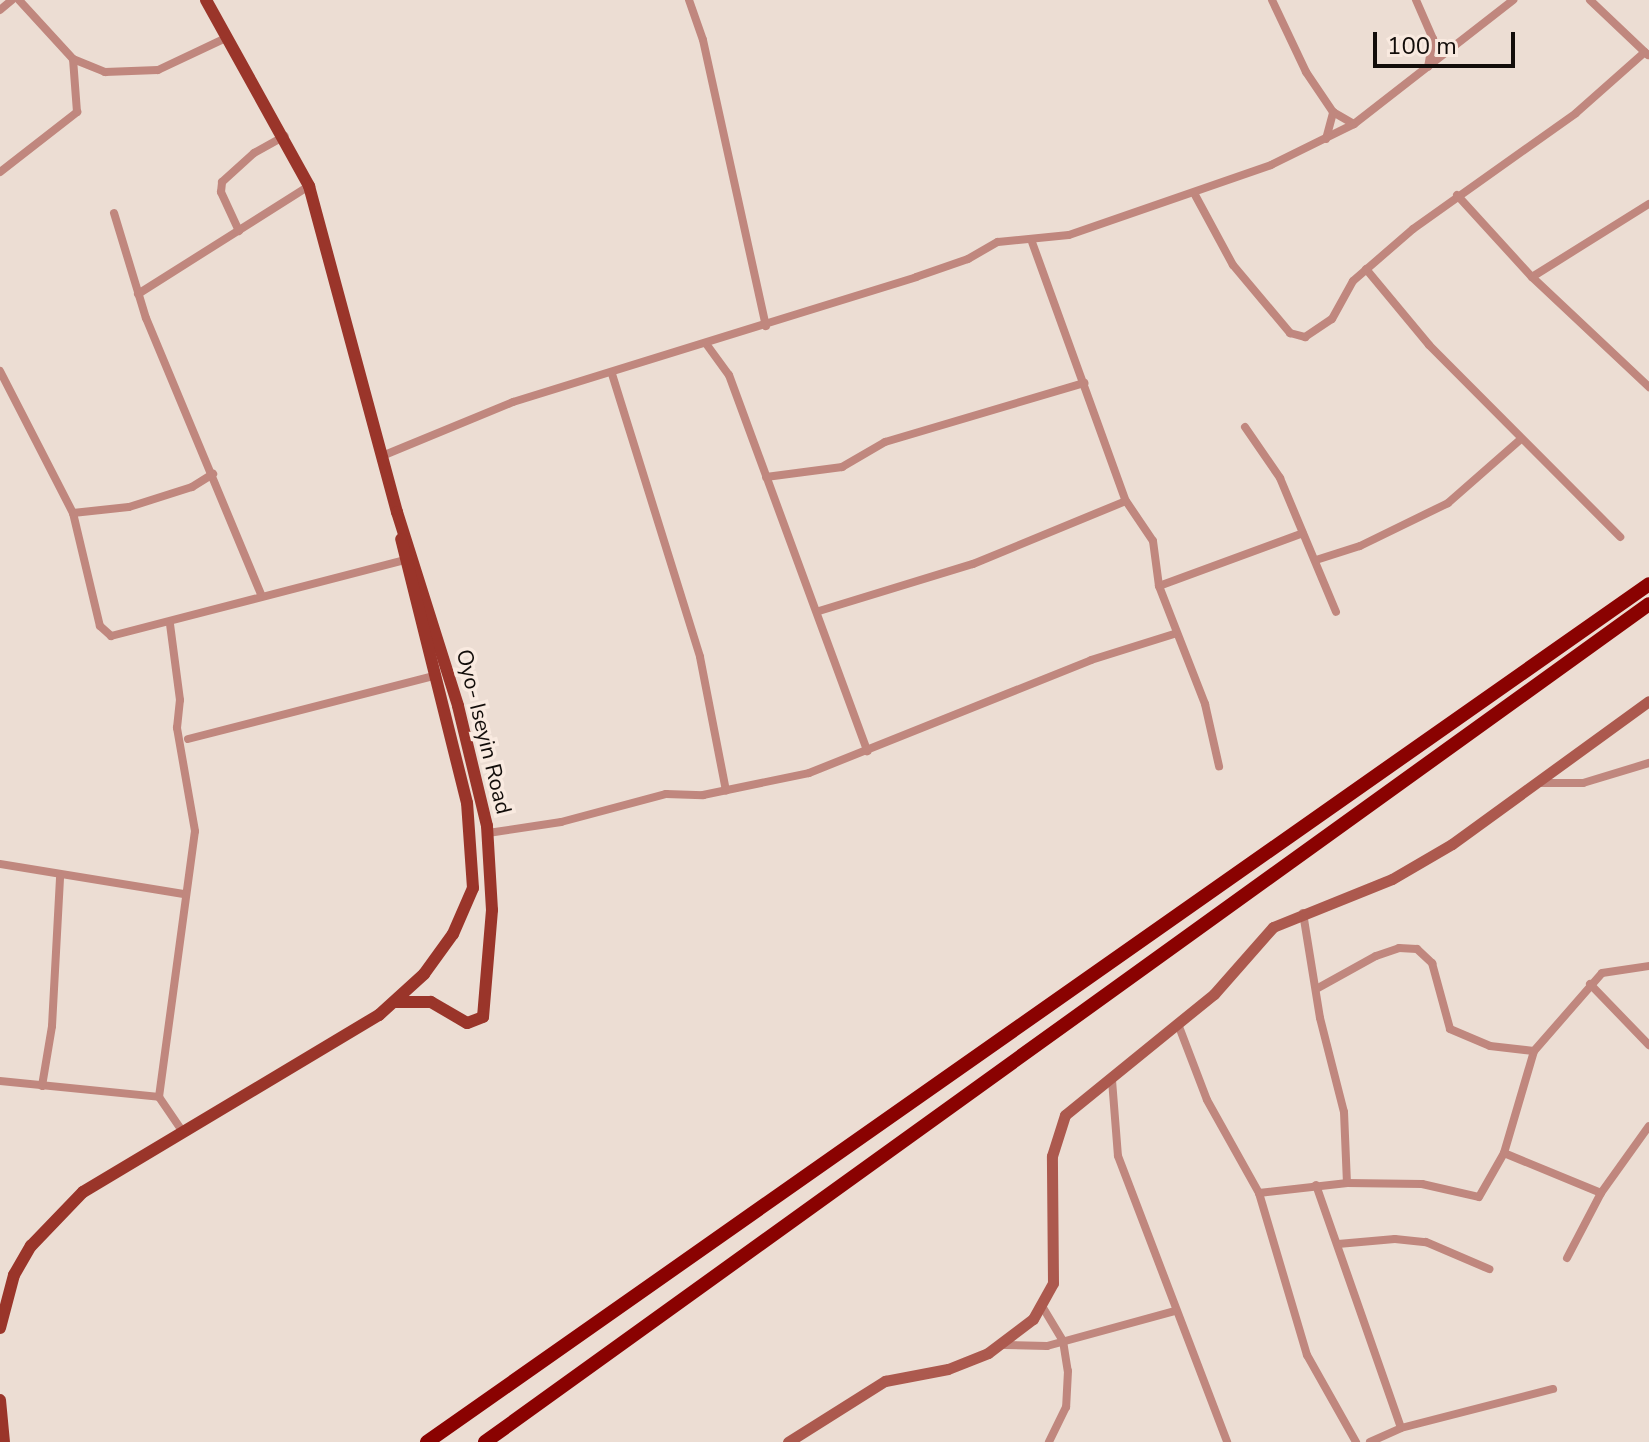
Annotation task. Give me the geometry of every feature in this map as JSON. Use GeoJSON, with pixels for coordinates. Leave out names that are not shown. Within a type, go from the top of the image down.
{"type":"FeatureCollection","features":[{"type":"Feature","properties":{"kind":"highway"},"geometry":{"type":"LineString","coordinates":[[427,1442],[1649,584]]}},
{"type":"Feature","properties":{"kind":"highway"},"geometry":{"type":"LineString","coordinates":[[485,1442],[1649,604]]}},
{"type":"Feature","properties":{"kind":"main road","name":"Oyo- Iseyin Road"},"geometry":{"type":"LineString","coordinates":[[206,0],[285,136],[309,186],[397,512],[454,692],[488,833],[492,910],[483,1017],[467,1023],[431,1002],[395,1002]]}},
{"type":"Feature","properties":{"kind":"main road","name":"Oyo- Iseyin Road"},"geometry":{"type":"LineString","coordinates":[[0,1328],[14,1275],[50,1221],[114,1171],[347,1037],[395,1002],[453,934],[473,888],[467,803],[404,560],[397,512]]}},
{"type":"Feature","properties":{"kind":"main road"},"geometry":{"type":"LineString","coordinates":[[0,1400],[4,1442]]}},
{"type":"Feature","properties":{"kind":"street"},"geometry":{"type":"LineString","coordinates":[[0,10],[12,0]]}},
{"type":"Feature","properties":{"kind":"street"},"geometry":{"type":"LineString","coordinates":[[19,0],[73,59],[105,72],[148,72],[228,37]]}},
{"type":"Feature","properties":{"kind":"street"},"geometry":{"type":"LineString","coordinates":[[689,0],[703,40],[766,326]]}},
{"type":"Feature","properties":{"kind":"street"},"geometry":{"type":"LineString","coordinates":[[1272,0],[1306,72],[1333,112],[1354,124]]}},
{"type":"Feature","properties":{"kind":"street"},"geometry":{"type":"LineString","coordinates":[[1416,0],[1433,39],[1450,50]]}},
{"type":"Feature","properties":{"kind":"street"},"geometry":{"type":"LineString","coordinates":[[382,456],[513,402],[766,326],[968,259],[998,242],[1032,242],[1194,193],[1326,139],[1354,124],[1513,0]]}},
{"type":"Feature","properties":{"kind":"street"},"geometry":{"type":"LineString","coordinates":[[1194,193],[1233,265],[1296,337],[1332,319],[1353,281],[1457,195],[1576,113],[1647,54],[1590,0]]}},
{"type":"Feature","properties":{"kind":"street"},"geometry":{"type":"LineString","coordinates":[[1428,67],[1433,39]]}},
{"type":"Feature","properties":{"kind":"street"},"geometry":{"type":"LineString","coordinates":[[0,172],[77,112],[73,59]]}},
{"type":"Feature","properties":{"kind":"street"},"geometry":{"type":"LineString","coordinates":[[1326,139],[1333,112]]}},
{"type":"Feature","properties":{"kind":"street"},"geometry":{"type":"LineString","coordinates":[[239,231],[221,192],[222,182],[254,153],[285,136]]}},
{"type":"Feature","properties":{"kind":"street"},"geometry":{"type":"LineString","coordinates":[[138,294],[309,186]]}},
{"type":"Feature","properties":{"kind":"street"},"geometry":{"type":"LineString","coordinates":[[1457,195],[1532,277],[1649,387]]}},
{"type":"Feature","properties":{"kind":"street"},"geometry":{"type":"LineString","coordinates":[[1532,277],[1649,204]]}},
{"type":"Feature","properties":{"kind":"street"},"geometry":{"type":"LineString","coordinates":[[114,213],[138,294],[262,596]]}},
{"type":"Feature","properties":{"kind":"street"},"geometry":{"type":"LineString","coordinates":[[1032,242],[1126,501],[1153,541],[1159,586],[1174,634],[1205,704],[1219,766]]}},
{"type":"Feature","properties":{"kind":"street"},"geometry":{"type":"LineString","coordinates":[[1366,269],[1429,345],[1620,537]]}},
{"type":"Feature","properties":{"kind":"street"},"geometry":{"type":"LineString","coordinates":[[707,345],[729,375],[819,611],[867,751]]}},
{"type":"Feature","properties":{"kind":"street"},"geometry":{"type":"LineString","coordinates":[[0,371],[73,513],[105,633],[111,636],[170,624],[262,596],[404,560]]}},
{"type":"Feature","properties":{"kind":"street"},"geometry":{"type":"LineString","coordinates":[[612,374],[700,657],[726,791]]}},
{"type":"Feature","properties":{"kind":"street"},"geometry":{"type":"LineString","coordinates":[[766,477],[842,467],[885,442],[1084,383]]}},
{"type":"Feature","properties":{"kind":"street"},"geometry":{"type":"LineString","coordinates":[[1245,427],[1280,478],[1336,612]]}},
{"type":"Feature","properties":{"kind":"street"},"geometry":{"type":"LineString","coordinates":[[1316,560],[1360,546],[1448,503],[1521,439]]}},
{"type":"Feature","properties":{"kind":"street"},"geometry":{"type":"LineString","coordinates":[[73,513],[129,507],[192,487],[213,474]]}},
{"type":"Feature","properties":{"kind":"street"},"geometry":{"type":"LineString","coordinates":[[819,611],[973,564],[1126,501]]}},
{"type":"Feature","properties":{"kind":"street"},"geometry":{"type":"LineString","coordinates":[[1159,586],[1303,533]]}},
{"type":"Feature","properties":{"kind":"street"},"geometry":{"type":"LineString","coordinates":[[170,624],[180,700],[177,728],[195,831],[184,894],[159,1097],[183,1132]]}},
{"type":"Feature","properties":{"kind":"street"},"geometry":{"type":"LineString","coordinates":[[488,833],[561,822],[666,794],[726,791],[809,773],[1091,660],[1174,634]]}},
{"type":"Feature","properties":{"kind":"street"},"geometry":{"type":"LineString","coordinates":[[188,739],[434,676]]}},
{"type":"Feature","properties":{"kind":"street"},"geometry":{"type":"LineString","coordinates":[[788,1442],[885,1381],[948,1369],[1005,1345],[1042,1306],[1053,1283],[1052,1156],[1057,1128],[1065,1115],[1112,1080],[1214,994],[1273,927],[1303,912],[1392,879],[1541,783],[1649,701]]}},
{"type":"Feature","properties":{"kind":"street"},"geometry":{"type":"LineString","coordinates":[[1541,783],[1583,783],[1649,763]]}},
{"type":"Feature","properties":{"kind":"street"},"geometry":{"type":"LineString","coordinates":[[0,864],[184,894]]}},
{"type":"Feature","properties":{"kind":"street"},"geometry":{"type":"LineString","coordinates":[[42,1086],[52,1026],[60,876]]}},
{"type":"Feature","properties":{"kind":"street"},"geometry":{"type":"LineString","coordinates":[[1303,912],[1344,1112],[1347,1183]]}},
{"type":"Feature","properties":{"kind":"street"},"geometry":{"type":"LineString","coordinates":[[1318,988],[1376,956],[1399,948],[1417,949],[1432,963],[1450,1029],[1490,1046],[1534,1051]]}},
{"type":"Feature","properties":{"kind":"street"},"geometry":{"type":"LineString","coordinates":[[1259,1193],[1347,1183],[1422,1184],[1479,1197],[1504,1153],[1534,1051],[1590,984],[1614,969],[1649,966]]}},
{"type":"Feature","properties":{"kind":"street"},"geometry":{"type":"LineString","coordinates":[[1590,984],[1649,1045]]}},
{"type":"Feature","properties":{"kind":"street"},"geometry":{"type":"LineString","coordinates":[[1178,1024],[1207,1100],[1259,1193],[1303,1344],[1356,1442]]}},
{"type":"Feature","properties":{"kind":"street"},"geometry":{"type":"LineString","coordinates":[[1112,1080],[1118,1156],[1227,1442]]}},
{"type":"Feature","properties":{"kind":"street"},"geometry":{"type":"LineString","coordinates":[[0,1081],[159,1097]]}},
{"type":"Feature","properties":{"kind":"street"},"geometry":{"type":"LineString","coordinates":[[1567,1258],[1601,1193],[1649,1126]]}},
{"type":"Feature","properties":{"kind":"street"},"geometry":{"type":"LineString","coordinates":[[1504,1153],[1601,1193]]}},
{"type":"Feature","properties":{"kind":"street"},"geometry":{"type":"LineString","coordinates":[[1316,1185],[1401,1428]]}},
{"type":"Feature","properties":{"kind":"street"},"geometry":{"type":"LineString","coordinates":[[1338,1244],[1395,1239],[1426,1242],[1489,1269]]}},
{"type":"Feature","properties":{"kind":"street"},"geometry":{"type":"LineString","coordinates":[[1042,1306],[1063,1341],[1066,1407],[1049,1442]]}},
{"type":"Feature","properties":{"kind":"street"},"geometry":{"type":"LineString","coordinates":[[1005,1345],[1029,1349],[1175,1311]]}},
{"type":"Feature","properties":{"kind":"street"},"geometry":{"type":"LineString","coordinates":[[1370,1442],[1401,1428],[1553,1389]]}}]}
